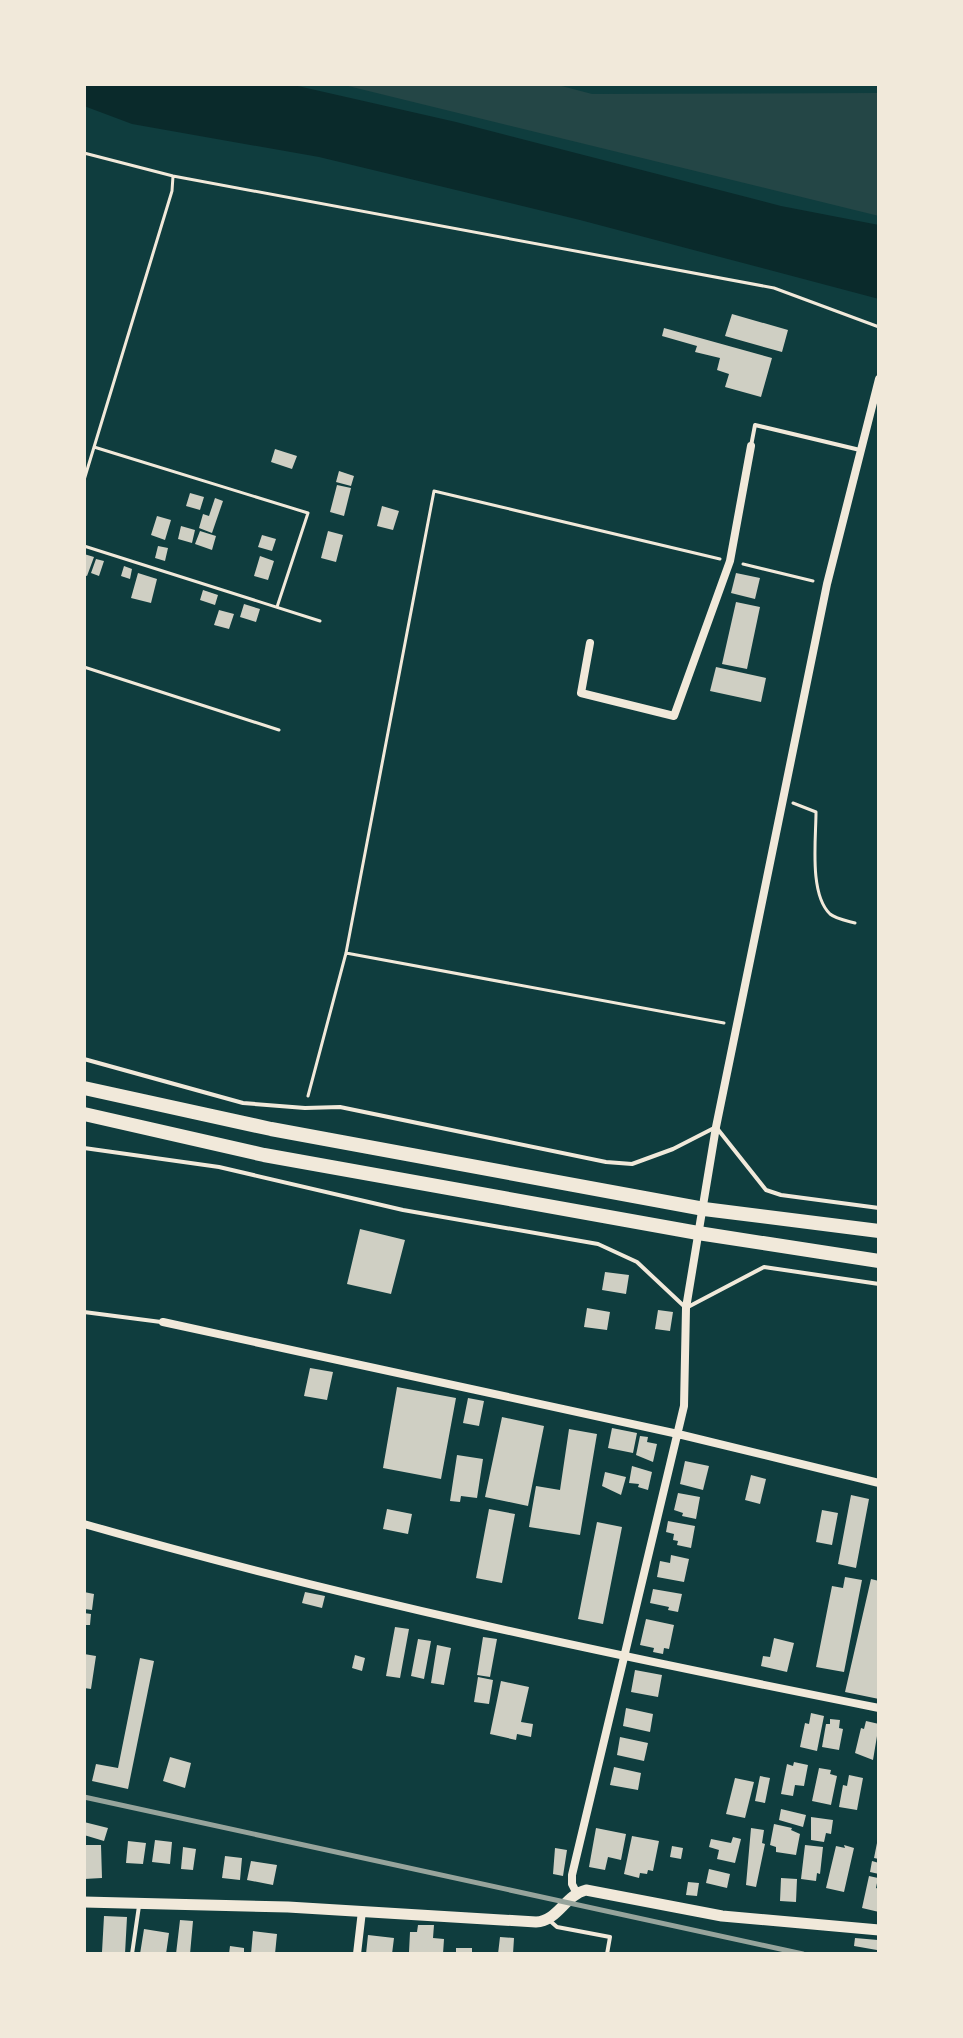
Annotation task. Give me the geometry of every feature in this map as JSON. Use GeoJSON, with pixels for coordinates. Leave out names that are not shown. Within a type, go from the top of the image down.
{"type":"FeatureCollection","features":[{"type":"Feature","properties":{"kind":"highway"},"geometry":{"type":"LineString","coordinates":[[84,1088],[271,1129],[704,1209],[879,1231]]}},
{"type":"Feature","properties":{"kind":"highway"},"geometry":{"type":"LineString","coordinates":[[84,1114],[264,1155],[698,1233],[879,1261]]}},
{"type":"Feature","properties":{"kind":"street"},"geometry":{"type":"LineString","coordinates":[[576,1892],[572,1875],[684,1406],[686,1308],[716,1127],[827,584],[879,379]]}},
{"type":"Feature","properties":{"kind":"street"},"geometry":{"type":"LineString","coordinates":[[590,643],[581,693],[674,716],[730,561],[751,446]]}},
{"type":"Feature","properties":{"kind":"street"},"geometry":{"type":"LineString","coordinates":[[163,1322],[678,1434],[879,1483]]}},
{"type":"Feature","properties":{"kind":"street"},"geometry":{"type":"LineString","coordinates":[[84,1524],[211,1561],[626,1657],[879,1708]]}},
{"type":"Feature","properties":{"kind":"street"},"geometry":{"type":"LineString","coordinates":[[84,1902],[288,1907],[536,1922],[549,1920],[576,1892],[595,1891],[722,1916],[879,1930]]}},
{"type":"Feature","properties":{"kind":"street"},"geometry":{"type":"LineString","coordinates":[[357,1954],[362,1911]]}},
{"type":"Feature","properties":{"kind":"lane"},"geometry":{"type":"LineString","coordinates":[[751,446],[755,425],[860,450]]}},
{"type":"Feature","properties":{"kind":"lane"},"geometry":{"type":"LineString","coordinates":[[84,1059],[243,1103],[305,1108],[340,1107],[606,1162],[632,1164],[673,1149],[716,1127],[766,1190],[781,1195],[879,1208]]}},
{"type":"Feature","properties":{"kind":"lane"},"geometry":{"type":"LineString","coordinates":[[84,1148],[219,1167],[403,1210],[598,1244],[637,1262],[686,1308],[764,1267],[879,1284]]}},
{"type":"Feature","properties":{"kind":"lane"},"geometry":{"type":"LineString","coordinates":[[84,1312],[163,1322]]}},
{"type":"Feature","properties":{"kind":"lane"},"geometry":{"type":"LineString","coordinates":[[132,1954],[139,1903]]}},
{"type":"Feature","properties":{"kind":"lane"},"geometry":{"type":"LineString","coordinates":[[549,1920],[557,1927],[610,1937],[607,1954]]}},
{"type":"Feature","properties":{"kind":"path"},"geometry":{"type":"LineString","coordinates":[[84,153],[173,176],[774,288],[879,327]]}},
{"type":"Feature","properties":{"kind":"path"},"geometry":{"type":"LineString","coordinates":[[84,480],[172,191],[173,176]]}},
{"type":"Feature","properties":{"kind":"path"},"geometry":{"type":"LineString","coordinates":[[94,447],[308,513],[277,607]]}},
{"type":"Feature","properties":{"kind":"path"},"geometry":{"type":"LineString","coordinates":[[305,1108],[346,953],[434,491],[827,584]]}},
{"type":"Feature","properties":{"kind":"path"},"geometry":{"type":"LineString","coordinates":[[84,546],[320,621]]}},
{"type":"Feature","properties":{"kind":"path"},"geometry":{"type":"LineString","coordinates":[[84,667],[279,730]]}},
{"type":"Feature","properties":{"kind":"path"},"geometry":{"type":"LineString","coordinates":[[784,799],[816,812],[814,875],[824,904],[831,915],[855,923]]}},
{"type":"Feature","properties":{"kind":"path"},"geometry":{"type":"LineString","coordinates":[[346,953],[738,1026]]}},
{"type":"Feature","properties":{"kind":"shaded area"},"geometry":{"type":"Polygon","coordinates":[[[84,84],[289,84],[456,122],[781,206],[879,225],[879,299],[580,220],[319,157],[132,124],[84,106],[84,84]]]}},
{"type":"Feature","properties":{"kind":"shaded area"},"geometry":{"type":"Polygon","coordinates":[[[340,84],[554,84],[592,94],[879,93],[879,216],[340,84]]]}},
{"type":"Feature","properties":{"kind":"building"},"geometry":{"type":"Polygon","coordinates":[[[732,314],[788,330],[782,352],[725,336],[732,314]]]}},
{"type":"Feature","properties":{"kind":"building"},"geometry":{"type":"Polygon","coordinates":[[[664,328],[772,358],[761,397],[725,387],[729,374],[717,370],[720,358],[695,352],[697,346],[662,336],[664,328]]]}},
{"type":"Feature","properties":{"kind":"building"},"geometry":{"type":"Polygon","coordinates":[[[275,449],[297,456],[292,469],[271,462],[275,449]]]}},
{"type":"Feature","properties":{"kind":"building"},"geometry":{"type":"Polygon","coordinates":[[[339,471],[354,476],[351,486],[336,482],[339,471]]]}},
{"type":"Feature","properties":{"kind":"building"},"geometry":{"type":"Polygon","coordinates":[[[337,485],[351,488],[344,516],[330,512],[337,485]]]}},
{"type":"Feature","properties":{"kind":"building"},"geometry":{"type":"Polygon","coordinates":[[[190,493],[204,497],[200,510],[186,506],[190,493]]]}},
{"type":"Feature","properties":{"kind":"building"},"geometry":{"type":"Polygon","coordinates":[[[215,498],[223,501],[212,533],[199,528],[203,514],[209,516],[215,498]]]}},
{"type":"Feature","properties":{"kind":"building"},"geometry":{"type":"Polygon","coordinates":[[[382,506],[399,511],[393,530],[377,526],[382,506]]]}},
{"type":"Feature","properties":{"kind":"building"},"geometry":{"type":"Polygon","coordinates":[[[157,516],[171,520],[165,540],[151,535],[157,516]]]}},
{"type":"Feature","properties":{"kind":"building"},"geometry":{"type":"Polygon","coordinates":[[[181,526],[195,530],[192,543],[178,539],[181,526]]]}},
{"type":"Feature","properties":{"kind":"building"},"geometry":{"type":"Polygon","coordinates":[[[200,531],[216,536],[212,550],[195,544],[200,531]]]}},
{"type":"Feature","properties":{"kind":"building"},"geometry":{"type":"Polygon","coordinates":[[[328,531],[343,535],[336,562],[321,558],[328,531]]]}},
{"type":"Feature","properties":{"kind":"building"},"geometry":{"type":"Polygon","coordinates":[[[262,535],[276,539],[272,551],[258,547],[262,535]]]}},
{"type":"Feature","properties":{"kind":"building"},"geometry":{"type":"Polygon","coordinates":[[[158,546],[168,548],[165,561],[155,558],[158,546]]]}},
{"type":"Feature","properties":{"kind":"building"},"geometry":{"type":"Polygon","coordinates":[[[84,554],[94,557],[87,576],[84,575],[84,554]]]}},
{"type":"Feature","properties":{"kind":"building"},"geometry":{"type":"Polygon","coordinates":[[[260,556],[274,561],[268,580],[254,576],[260,556]]]}},
{"type":"Feature","properties":{"kind":"building"},"geometry":{"type":"Polygon","coordinates":[[[96,559],[104,561],[99,576],[91,573],[96,559]]]}},
{"type":"Feature","properties":{"kind":"building"},"geometry":{"type":"Polygon","coordinates":[[[124,566],[132,569],[130,579],[121,576],[124,566]]]}},
{"type":"Feature","properties":{"kind":"building"},"geometry":{"type":"Polygon","coordinates":[[[138,573],[157,579],[151,603],[131,598],[138,573]]]}},
{"type":"Feature","properties":{"kind":"building"},"geometry":{"type":"Polygon","coordinates":[[[736,573],[760,578],[755,599],[731,593],[736,573]]]}},
{"type":"Feature","properties":{"kind":"building"},"geometry":{"type":"Polygon","coordinates":[[[203,590],[218,595],[215,605],[200,600],[203,590]]]}},
{"type":"Feature","properties":{"kind":"building"},"geometry":{"type":"Polygon","coordinates":[[[736,602],[760,607],[747,669],[722,664],[736,602]]]}},
{"type":"Feature","properties":{"kind":"building"},"geometry":{"type":"Polygon","coordinates":[[[244,604],[260,609],[256,622],[240,617],[244,604]]]}},
{"type":"Feature","properties":{"kind":"building"},"geometry":{"type":"Polygon","coordinates":[[[219,610],[234,614],[229,629],[214,625],[219,610]]]}},
{"type":"Feature","properties":{"kind":"building"},"geometry":{"type":"Polygon","coordinates":[[[716,667],[766,678],[761,702],[710,691],[716,667]]]}},
{"type":"Feature","properties":{"kind":"building"},"geometry":{"type":"Polygon","coordinates":[[[360,1229],[405,1240],[391,1294],[347,1284],[360,1229]]]}},
{"type":"Feature","properties":{"kind":"building"},"geometry":{"type":"Polygon","coordinates":[[[605,1272],[629,1275],[626,1294],[602,1290],[605,1272]]]}},
{"type":"Feature","properties":{"kind":"building"},"geometry":{"type":"Polygon","coordinates":[[[587,1308],[610,1312],[607,1330],[584,1327],[587,1308]]]}},
{"type":"Feature","properties":{"kind":"building"},"geometry":{"type":"Polygon","coordinates":[[[658,1310],[673,1312],[670,1331],[655,1329],[658,1310]]]}},
{"type":"Feature","properties":{"kind":"building"},"geometry":{"type":"Polygon","coordinates":[[[310,1368],[333,1372],[327,1400],[304,1396],[310,1368]]]}},
{"type":"Feature","properties":{"kind":"building"},"geometry":{"type":"Polygon","coordinates":[[[397,1387],[456,1398],[441,1479],[383,1468],[397,1387]]]}},
{"type":"Feature","properties":{"kind":"building"},"geometry":{"type":"Polygon","coordinates":[[[468,1398],[484,1401],[479,1426],[463,1423],[468,1398]]]}},
{"type":"Feature","properties":{"kind":"building"},"geometry":{"type":"Polygon","coordinates":[[[502,1417],[544,1426],[528,1506],[485,1497],[502,1417]]]}},
{"type":"Feature","properties":{"kind":"building"},"geometry":{"type":"Polygon","coordinates":[[[612,1428],[637,1433],[633,1453],[608,1448],[612,1428]]]}},
{"type":"Feature","properties":{"kind":"building"},"geometry":{"type":"Polygon","coordinates":[[[569,1429],[597,1434],[580,1535],[529,1527],[536,1486],[560,1490],[569,1429]]]}},
{"type":"Feature","properties":{"kind":"building"},"geometry":{"type":"Polygon","coordinates":[[[640,1436],[648,1437],[647,1442],[657,1444],[653,1462],[636,1455],[640,1436]]]}},
{"type":"Feature","properties":{"kind":"building"},"geometry":{"type":"Polygon","coordinates":[[[457,1455],[483,1459],[477,1498],[461,1496],[460,1502],[450,1501],[457,1455]]]}},
{"type":"Feature","properties":{"kind":"building"},"geometry":{"type":"Polygon","coordinates":[[[685,1461],[709,1466],[703,1490],[680,1484],[685,1461]]]}},
{"type":"Feature","properties":{"kind":"building"},"geometry":{"type":"Polygon","coordinates":[[[632,1466],[652,1472],[648,1490],[638,1487],[639,1484],[629,1483],[632,1466]]]}},
{"type":"Feature","properties":{"kind":"building"},"geometry":{"type":"Polygon","coordinates":[[[605,1472],[626,1477],[621,1495],[602,1486],[605,1472]]]}},
{"type":"Feature","properties":{"kind":"building"},"geometry":{"type":"Polygon","coordinates":[[[751,1475],[766,1479],[760,1504],[745,1500],[751,1475]]]}},
{"type":"Feature","properties":{"kind":"building"},"geometry":{"type":"Polygon","coordinates":[[[678,1493],[700,1497],[696,1519],[682,1516],[683,1513],[674,1510],[678,1493]]]}},
{"type":"Feature","properties":{"kind":"building"},"geometry":{"type":"Polygon","coordinates":[[[851,1495],[869,1499],[856,1568],[838,1564],[851,1495]]]}},
{"type":"Feature","properties":{"kind":"building"},"geometry":{"type":"Polygon","coordinates":[[[387,1509],[412,1514],[408,1534],[383,1529],[387,1509]]]}},
{"type":"Feature","properties":{"kind":"building"},"geometry":{"type":"Polygon","coordinates":[[[489,1509],[515,1514],[502,1583],[476,1578],[489,1509]]]}},
{"type":"Feature","properties":{"kind":"building"},"geometry":{"type":"Polygon","coordinates":[[[822,1510],[838,1513],[832,1545],[816,1542],[822,1510]]]}},
{"type":"Feature","properties":{"kind":"building"},"geometry":{"type":"Polygon","coordinates":[[[668,1521],[695,1526],[691,1548],[677,1545],[678,1541],[673,1540],[674,1534],[666,1532],[668,1521]]]}},
{"type":"Feature","properties":{"kind":"building"},"geometry":{"type":"Polygon","coordinates":[[[597,1522],[622,1527],[603,1624],[578,1619],[597,1522]]]}},
{"type":"Feature","properties":{"kind":"building"},"geometry":{"type":"Polygon","coordinates":[[[671,1555],[689,1559],[684,1582],[657,1577],[660,1561],[670,1563],[671,1555]]]}},
{"type":"Feature","properties":{"kind":"building"},"geometry":{"type":"Polygon","coordinates":[[[845,1577],[862,1580],[844,1672],[816,1667],[832,1586],[843,1588],[845,1577]]]}},
{"type":"Feature","properties":{"kind":"building"},"geometry":{"type":"Polygon","coordinates":[[[871,1579],[879,1581],[879,1699],[845,1692],[871,1579]]]}},
{"type":"Feature","properties":{"kind":"building"},"geometry":{"type":"Polygon","coordinates":[[[653,1589],[682,1594],[678,1612],[650,1603],[653,1589]]]}},
{"type":"Feature","properties":{"kind":"building"},"geometry":{"type":"Polygon","coordinates":[[[84,1592],[94,1594],[92,1610],[84,1609],[84,1592]]]}},
{"type":"Feature","properties":{"kind":"building"},"geometry":{"type":"Polygon","coordinates":[[[305,1592],[325,1596],[322,1608],[302,1603],[305,1592]]]}},
{"type":"Feature","properties":{"kind":"building"},"geometry":{"type":"Polygon","coordinates":[[[84,1613],[91,1614],[90,1625],[84,1625],[84,1613]]]}},
{"type":"Feature","properties":{"kind":"building"},"geometry":{"type":"Polygon","coordinates":[[[646,1619],[674,1625],[669,1649],[664,1648],[663,1654],[640,1645],[646,1619]]]}},
{"type":"Feature","properties":{"kind":"building"},"geometry":{"type":"Polygon","coordinates":[[[395,1627],[409,1629],[400,1678],[386,1676],[395,1627]]]}},
{"type":"Feature","properties":{"kind":"building"},"geometry":{"type":"Polygon","coordinates":[[[483,1637],[497,1639],[490,1677],[477,1675],[483,1637]]]}},
{"type":"Feature","properties":{"kind":"building"},"geometry":{"type":"Polygon","coordinates":[[[774,1638],[794,1643],[787,1672],[761,1666],[763,1656],[770,1657],[774,1638]]]}},
{"type":"Feature","properties":{"kind":"building"},"geometry":{"type":"Polygon","coordinates":[[[418,1639],[431,1641],[424,1679],[411,1676],[418,1639]]]}},
{"type":"Feature","properties":{"kind":"building"},"geometry":{"type":"Polygon","coordinates":[[[437,1645],[451,1648],[444,1685],[431,1683],[437,1645]]]}},
{"type":"Feature","properties":{"kind":"building"},"geometry":{"type":"Polygon","coordinates":[[[84,1654],[96,1656],[91,1689],[84,1688],[84,1654]]]}},
{"type":"Feature","properties":{"kind":"building"},"geometry":{"type":"Polygon","coordinates":[[[355,1655],[365,1658],[362,1671],[352,1668],[355,1655]]]}},
{"type":"Feature","properties":{"kind":"building"},"geometry":{"type":"Polygon","coordinates":[[[140,1658],[154,1661],[128,1789],[92,1781],[96,1764],[118,1768],[140,1658]]]}},
{"type":"Feature","properties":{"kind":"building"},"geometry":{"type":"Polygon","coordinates":[[[635,1670],[662,1675],[658,1697],[631,1692],[635,1670]]]}},
{"type":"Feature","properties":{"kind":"building"},"geometry":{"type":"Polygon","coordinates":[[[478,1677],[493,1680],[489,1704],[474,1702],[478,1677]]]}},
{"type":"Feature","properties":{"kind":"building"},"geometry":{"type":"Polygon","coordinates":[[[501,1681],[529,1687],[521,1722],[533,1724],[531,1737],[517,1734],[516,1740],[490,1734],[501,1681]]]}},
{"type":"Feature","properties":{"kind":"building"},"geometry":{"type":"Polygon","coordinates":[[[626,1708],[653,1714],[650,1732],[623,1726],[626,1708]]]}},
{"type":"Feature","properties":{"kind":"building"},"geometry":{"type":"Polygon","coordinates":[[[811,1713],[824,1716],[817,1751],[800,1747],[805,1723],[809,1724],[811,1713]]]}},
{"type":"Feature","properties":{"kind":"building"},"geometry":{"type":"Polygon","coordinates":[[[830,1719],[840,1720],[839,1728],[843,1729],[839,1750],[822,1747],[826,1724],[830,1724],[830,1719]]]}},
{"type":"Feature","properties":{"kind":"building"},"geometry":{"type":"Polygon","coordinates":[[[866,1721],[879,1724],[873,1760],[855,1753],[861,1728],[864,1729],[866,1721]]]}},
{"type":"Feature","properties":{"kind":"building"},"geometry":{"type":"Polygon","coordinates":[[[620,1737],[648,1743],[644,1761],[617,1755],[620,1737]]]}},
{"type":"Feature","properties":{"kind":"building"},"geometry":{"type":"Polygon","coordinates":[[[170,1757],[191,1763],[185,1788],[163,1781],[170,1757]]]}},
{"type":"Feature","properties":{"kind":"building"},"geometry":{"type":"Polygon","coordinates":[[[794,1762],[808,1765],[804,1786],[795,1785],[793,1796],[781,1794],[787,1764],[793,1766],[794,1762]]]}},
{"type":"Feature","properties":{"kind":"building"},"geometry":{"type":"Polygon","coordinates":[[[614,1767],[641,1773],[638,1790],[610,1785],[614,1767]]]}},
{"type":"Feature","properties":{"kind":"building"},"geometry":{"type":"Polygon","coordinates":[[[819,1768],[831,1770],[830,1774],[837,1776],[831,1805],[812,1801],[819,1768]]]}},
{"type":"Feature","properties":{"kind":"building"},"geometry":{"type":"Polygon","coordinates":[[[849,1775],[863,1778],[857,1810],[839,1807],[843,1785],[847,1786],[849,1775]]]}},
{"type":"Feature","properties":{"kind":"building"},"geometry":{"type":"Polygon","coordinates":[[[760,1776],[770,1778],[765,1803],[755,1801],[760,1776]]]}},
{"type":"Feature","properties":{"kind":"building"},"geometry":{"type":"Polygon","coordinates":[[[735,1778],[754,1782],[745,1818],[726,1814],[735,1778]]]}},
{"type":"Feature","properties":{"kind":"building"},"geometry":{"type":"Polygon","coordinates":[[[781,1809],[806,1815],[803,1827],[779,1820],[781,1809]]]}},
{"type":"Feature","properties":{"kind":"building"},"geometry":{"type":"Polygon","coordinates":[[[811,1817],[833,1820],[831,1834],[826,1833],[824,1842],[811,1840],[811,1817]]]}},
{"type":"Feature","properties":{"kind":"building"},"geometry":{"type":"Polygon","coordinates":[[[84,1822],[108,1828],[104,1841],[84,1835],[84,1822]]]}},
{"type":"Feature","properties":{"kind":"building"},"geometry":{"type":"Polygon","coordinates":[[[774,1824],[792,1828],[800,1834],[796,1855],[776,1852],[776,1847],[770,1845],[774,1824]]]}},
{"type":"Feature","properties":{"kind":"building"},"geometry":{"type":"Polygon","coordinates":[[[596,1828],[626,1834],[621,1860],[608,1857],[605,1870],[589,1867],[596,1828]]]}},
{"type":"Feature","properties":{"kind":"building"},"geometry":{"type":"Polygon","coordinates":[[[751,1828],[764,1830],[762,1843],[765,1844],[756,1887],[746,1885],[751,1828]]]}},
{"type":"Feature","properties":{"kind":"building"},"geometry":{"type":"Polygon","coordinates":[[[632,1836],[659,1841],[653,1871],[640,1873],[639,1878],[624,1874],[632,1836]]]}},
{"type":"Feature","properties":{"kind":"building"},"geometry":{"type":"Polygon","coordinates":[[[733,1837],[741,1839],[735,1863],[717,1859],[719,1850],[709,1847],[711,1839],[731,1843],[733,1837]]]}},
{"type":"Feature","properties":{"kind":"building"},"geometry":{"type":"Polygon","coordinates":[[[879,1838],[879,1859],[874,1858],[879,1838]]]}},
{"type":"Feature","properties":{"kind":"building"},"geometry":{"type":"Polygon","coordinates":[[[155,1840],[172,1842],[170,1864],[152,1862],[155,1840]]]}},
{"type":"Feature","properties":{"kind":"building"},"geometry":{"type":"Polygon","coordinates":[[[128,1841],[146,1843],[143,1864],[126,1863],[128,1841]]]}},
{"type":"Feature","properties":{"kind":"building"},"geometry":{"type":"Polygon","coordinates":[[[84,1845],[101,1845],[102,1878],[84,1879],[84,1845]]]}},
{"type":"Feature","properties":{"kind":"building"},"geometry":{"type":"Polygon","coordinates":[[[805,1845],[823,1847],[820,1874],[817,1873],[816,1881],[801,1879],[805,1845]]]}},
{"type":"Feature","properties":{"kind":"building"},"geometry":{"type":"Polygon","coordinates":[[[844,1845],[854,1848],[844,1892],[826,1888],[836,1846],[845,1848],[844,1845]]]}},
{"type":"Feature","properties":{"kind":"building"},"geometry":{"type":"Polygon","coordinates":[[[672,1846],[683,1848],[681,1859],[670,1857],[672,1846]]]}},
{"type":"Feature","properties":{"kind":"building"},"geometry":{"type":"Polygon","coordinates":[[[183,1847],[196,1849],[193,1870],[181,1869],[183,1847]]]}},
{"type":"Feature","properties":{"kind":"building"},"geometry":{"type":"Polygon","coordinates":[[[555,1848],[567,1850],[563,1876],[553,1874],[555,1848]]]}},
{"type":"Feature","properties":{"kind":"building"},"geometry":{"type":"Polygon","coordinates":[[[225,1856],[242,1858],[240,1880],[222,1878],[225,1856]]]}},
{"type":"Feature","properties":{"kind":"building"},"geometry":{"type":"Polygon","coordinates":[[[251,1861],[277,1865],[273,1885],[247,1880],[251,1861]]]}},
{"type":"Feature","properties":{"kind":"building"},"geometry":{"type":"Polygon","coordinates":[[[872,1861],[879,1863],[879,1874],[870,1872],[872,1861]]]}},
{"type":"Feature","properties":{"kind":"building"},"geometry":{"type":"Polygon","coordinates":[[[709,1869],[730,1874],[727,1888],[706,1883],[709,1869]]]}},
{"type":"Feature","properties":{"kind":"building"},"geometry":{"type":"Polygon","coordinates":[[[869,1876],[878,1878],[879,1912],[862,1908],[869,1876]]]}},
{"type":"Feature","properties":{"kind":"building"},"geometry":{"type":"Polygon","coordinates":[[[781,1878],[797,1879],[796,1902],[780,1901],[781,1878]]]}},
{"type":"Feature","properties":{"kind":"building"},"geometry":{"type":"Polygon","coordinates":[[[688,1882],[699,1883],[697,1896],[686,1895],[688,1882]]]}},
{"type":"Feature","properties":{"kind":"building"},"geometry":{"type":"Polygon","coordinates":[[[104,1916],[127,1917],[125,1954],[102,1952],[104,1916]]]}},
{"type":"Feature","properties":{"kind":"building"},"geometry":{"type":"Polygon","coordinates":[[[180,1920],[193,1921],[190,1954],[176,1954],[180,1920]]]}},
{"type":"Feature","properties":{"kind":"building"},"geometry":{"type":"Polygon","coordinates":[[[418,1925],[434,1925],[433,1938],[444,1939],[443,1954],[409,1952],[410,1932],[417,1932],[418,1925]]]}},
{"type":"Feature","properties":{"kind":"building"},"geometry":{"type":"Polygon","coordinates":[[[144,1929],[169,1933],[166,1954],[140,1954],[144,1929]]]}},
{"type":"Feature","properties":{"kind":"building"},"geometry":{"type":"Polygon","coordinates":[[[253,1931],[277,1934],[275,1954],[251,1954],[253,1931]]]}},
{"type":"Feature","properties":{"kind":"building"},"geometry":{"type":"Polygon","coordinates":[[[368,1935],[394,1938],[392,1954],[366,1954],[368,1935]]]}},
{"type":"Feature","properties":{"kind":"building"},"geometry":{"type":"Polygon","coordinates":[[[500,1937],[514,1938],[513,1954],[498,1954],[500,1937]]]}},
{"type":"Feature","properties":{"kind":"building"},"geometry":{"type":"Polygon","coordinates":[[[855,1938],[878,1940],[877,1950],[854,1946],[855,1938]]]}},
{"type":"Feature","properties":{"kind":"building"},"geometry":{"type":"Polygon","coordinates":[[[230,1946],[244,1948],[244,1954],[229,1954],[230,1946]]]}},
{"type":"Feature","properties":{"kind":"building"},"geometry":{"type":"Polygon","coordinates":[[[456,1948],[472,1948],[472,1954],[456,1954],[456,1948]]]}},
{"type":"Feature","properties":{"kind":"railway"},"geometry":{"type":"LineString","coordinates":[[84,1797],[803,1954]]}}]}
